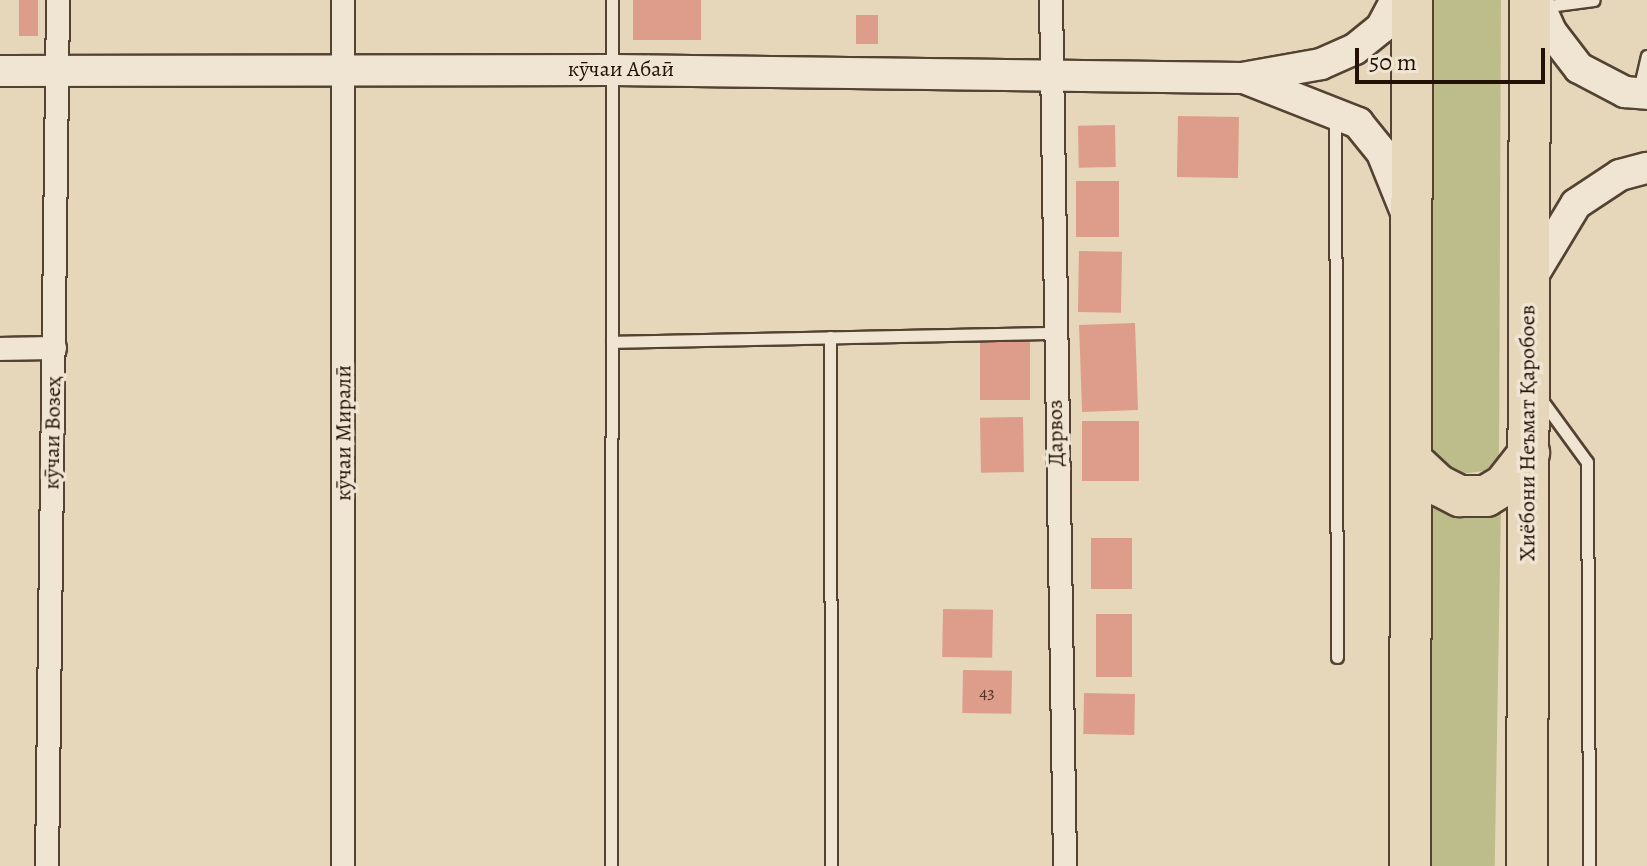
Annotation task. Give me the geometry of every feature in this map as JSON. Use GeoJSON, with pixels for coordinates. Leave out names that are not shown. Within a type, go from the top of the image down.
{"type":"FeatureCollection","features":[{"type":"Feature","properties":{"kind":"highway"},"geometry":{"type":"LineString","coordinates":[[1410,866],[1412,0]]}},
{"type":"Feature","properties":{"kind":"highway","name":"Хиёбони Неъмат Қаробоев"},"geometry":{"type":"LineString","coordinates":[[1527,866],[1528,284],[1536,2]]}},
{"type":"Feature","properties":{"kind":"highway"},"geometry":{"type":"LineString","coordinates":[[1411,460],[1438,485],[1460,496],[1486,496],[1504,485],[1529,453]]}},
{"type":"Feature","properties":{"kind":"street","name":"кӯчаи Возеҳ"},"geometry":{"type":"LineString","coordinates":[[47,866],[58,0]]}},
{"type":"Feature","properties":{"kind":"street","name":"кӯчаи Миралӣ"},"geometry":{"type":"LineString","coordinates":[[343,0],[343,866]]}},
{"type":"Feature","properties":{"kind":"street","name":"Дарвоз"},"geometry":{"type":"LineString","coordinates":[[1051,0],[1065,866]]}},
{"type":"Feature","properties":{"kind":"street","name":"кӯчаи Абаӣ"},"geometry":{"type":"LineString","coordinates":[[0,71],[614,70],[1242,78],[1321,64],[1355,49],[1381,28],[1396,0]]}},
{"type":"Feature","properties":{"kind":"street"},"geometry":{"type":"LineString","coordinates":[[1536,2],[1579,68],[1643,94]]}},
{"type":"Feature","properties":{"kind":"street","name":"кӯчаи Абаӣ"},"geometry":{"type":"LineString","coordinates":[[1242,78],[1358,123],[1382,153],[1411,225]]}},
{"type":"Feature","properties":{"kind":"street"},"geometry":{"type":"LineString","coordinates":[[1528,284],[1576,204],[1620,175],[1647,168]]}},
{"type":"Feature","properties":{"kind":"street"},"geometry":{"type":"LineString","coordinates":[[0,349],[55,348]]}},
{"type":"Feature","properties":{"kind":"lane"},"geometry":{"type":"LineString","coordinates":[[611,866],[612,0]]}},
{"type":"Feature","properties":{"kind":"lane"},"geometry":{"type":"LineString","coordinates":[[1536,2],[1594,0]]}},
{"type":"Feature","properties":{"kind":"lane"},"geometry":{"type":"LineString","coordinates":[[1643,94],[1647,56]]}},
{"type":"Feature","properties":{"kind":"lane"},"geometry":{"type":"LineString","coordinates":[[1335,112],[1337,657]]}},
{"type":"Feature","properties":{"kind":"lane"},"geometry":{"type":"LineString","coordinates":[[612,342],[1054,333]]}},
{"type":"Feature","properties":{"kind":"lane"},"geometry":{"type":"LineString","coordinates":[[830,337],[831,866]]}},
{"type":"Feature","properties":{"kind":"lane"},"geometry":{"type":"LineString","coordinates":[[1529,382],[1587,462],[1589,866]]}},
{"type":"Feature","properties":{"kind":"shaded area"},"geometry":{"type":"Polygon","coordinates":[[[1433,0],[1501,0],[1499,459],[1484,471],[1460,474],[1438,462],[1432,452],[1433,0]]]}},
{"type":"Feature","properties":{"kind":"shaded area"},"geometry":{"type":"Polygon","coordinates":[[[1433,505],[1501,506],[1495,866],[1427,866],[1433,505]]]}},
{"type":"Feature","properties":{"kind":"building"},"geometry":{"type":"Polygon","coordinates":[[[19,0],[38,0],[38,36],[19,36],[19,0]]]}},
{"type":"Feature","properties":{"kind":"building"},"geometry":{"type":"Polygon","coordinates":[[[633,0],[701,0],[701,40],[633,40],[633,0]]]}},
{"type":"Feature","properties":{"kind":"building"},"geometry":{"type":"Polygon","coordinates":[[[856,15],[878,15],[878,44],[856,44],[856,15]]]}},
{"type":"Feature","properties":{"kind":"building"},"geometry":{"type":"Polygon","coordinates":[[[1178,116],[1239,117],[1238,178],[1177,177],[1178,116]]]}},
{"type":"Feature","properties":{"kind":"building"},"geometry":{"type":"Polygon","coordinates":[[[1115,125],[1116,167],[1079,168],[1078,126],[1115,125]]]}},
{"type":"Feature","properties":{"kind":"building"},"geometry":{"type":"Polygon","coordinates":[[[1076,181],[1119,181],[1119,237],[1076,237],[1076,181]]]}},
{"type":"Feature","properties":{"kind":"building"},"geometry":{"type":"Polygon","coordinates":[[[1079,251],[1122,252],[1121,313],[1078,312],[1079,251]]]}},
{"type":"Feature","properties":{"kind":"building"},"geometry":{"type":"Polygon","coordinates":[[[1135,323],[1138,410],[1082,412],[1079,325],[1135,323]]]}},
{"type":"Feature","properties":{"kind":"building"},"geometry":{"type":"Polygon","coordinates":[[[980,342],[1030,342],[1030,400],[980,400],[980,342]]]}},
{"type":"Feature","properties":{"kind":"building"},"geometry":{"type":"Polygon","coordinates":[[[1023,417],[1024,472],[981,473],[980,418],[1023,417]]]}},
{"type":"Feature","properties":{"kind":"building"},"geometry":{"type":"Polygon","coordinates":[[[1082,421],[1139,421],[1139,481],[1082,481],[1082,421]]]}},
{"type":"Feature","properties":{"kind":"building"},"geometry":{"type":"Polygon","coordinates":[[[1091,538],[1132,538],[1132,589],[1091,589],[1091,538]]]}},
{"type":"Feature","properties":{"kind":"building"},"geometry":{"type":"Polygon","coordinates":[[[943,609],[993,610],[992,658],[942,657],[943,609]]]}},
{"type":"Feature","properties":{"kind":"building"},"geometry":{"type":"Polygon","coordinates":[[[1096,614],[1132,614],[1132,677],[1096,677],[1096,614]]]}},
{"type":"Feature","properties":{"kind":"building"},"geometry":{"type":"Polygon","coordinates":[[[963,670],[1012,671],[1011,714],[962,713],[963,670]]]}},
{"type":"Feature","properties":{"kind":"building"},"geometry":{"type":"Polygon","coordinates":[[[1084,693],[1135,694],[1134,735],[1083,734],[1084,693]]]}}]}
